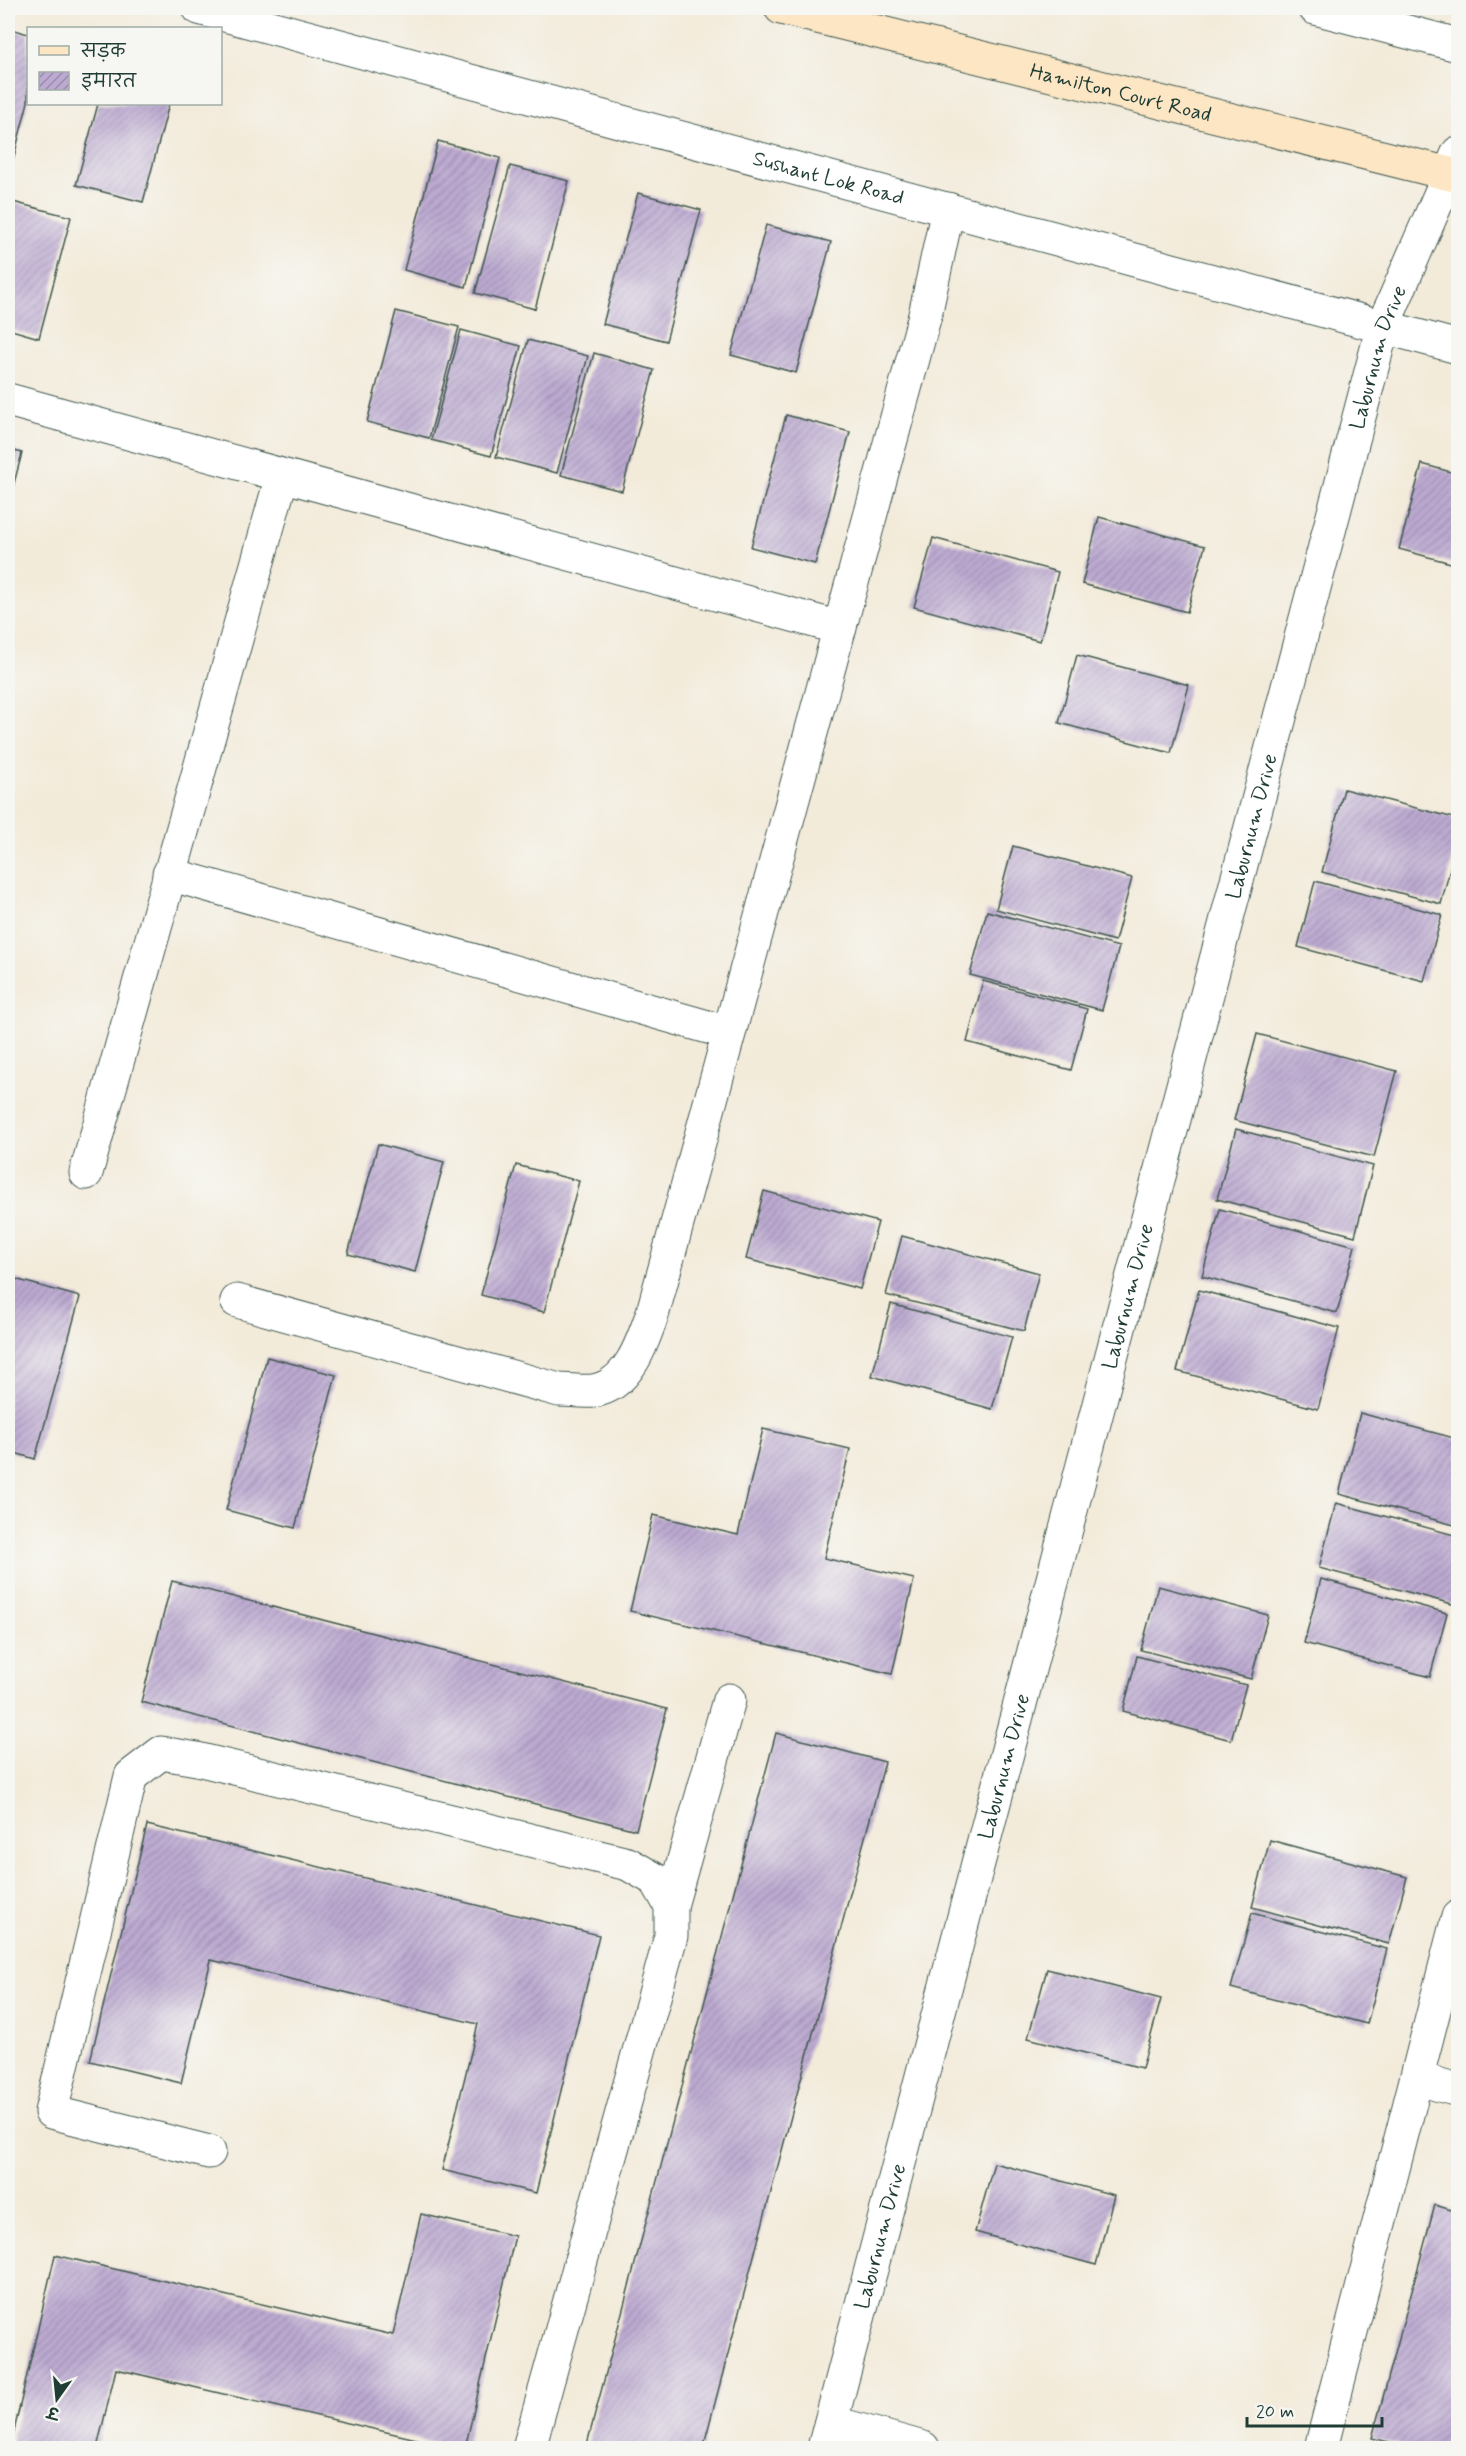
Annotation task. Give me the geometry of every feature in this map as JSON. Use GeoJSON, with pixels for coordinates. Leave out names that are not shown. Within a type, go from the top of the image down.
{"type":"FeatureCollection","features":[{"type":"Feature","properties":{"kind":"main road","name":"Hamilton Court Road"},"geometry":{"type":"LineString","coordinates":[[781,8],[1455,168]]}},
{"type":"Feature","properties":{"kind":"street","name":"Sushant Lok Road"},"geometry":{"type":"LineString","coordinates":[[198,8],[1458,347]]}},
{"type":"Feature","properties":{"kind":"street"},"geometry":{"type":"LineString","coordinates":[[1315,8],[1458,45]]}},
{"type":"Feature","properties":{"kind":"street","name":"Laburnum Drive"},"geometry":{"type":"LineString","coordinates":[[828,2435],[1383,326],[1455,168]]}},
{"type":"Feature","properties":{"kind":"street"},"geometry":{"type":"LineString","coordinates":[[237,1302],[559,1390],[594,1391],[621,1377],[640,1348],[653,1312],[925,315],[948,209]]}},
{"type":"Feature","properties":{"kind":"street"},"geometry":{"type":"LineString","coordinates":[[8,400],[840,628]]}},
{"type":"Feature","properties":{"kind":"street"},"geometry":{"type":"LineString","coordinates":[[86,1173],[282,476]]}},
{"type":"Feature","properties":{"kind":"street"},"geometry":{"type":"LineString","coordinates":[[169,874],[729,1033]]}},
{"type":"Feature","properties":{"kind":"street"},"geometry":{"type":"LineString","coordinates":[[529,2448],[671,1936],[671,1906],[729,1700]]}},
{"type":"Feature","properties":{"kind":"street"},"geometry":{"type":"LineString","coordinates":[[209,2152],[51,2112],[131,1776],[161,1753],[197,1759],[628,1864],[656,1880],[671,1906]]}},
{"type":"Feature","properties":{"kind":"street"},"geometry":{"type":"LineString","coordinates":[[1321,2448],[1458,1917]]}},
{"type":"Feature","properties":{"kind":"street"},"geometry":{"type":"LineString","coordinates":[[1418,2079],[1458,2091]]}},
{"type":"Feature","properties":{"kind":"street"},"geometry":{"type":"LineString","coordinates":[[828,2435],[923,2448]]}},
{"type":"Feature","properties":{"kind":"building"},"geometry":{"type":"Polygon","coordinates":[[[8,28],[27,34],[27,105],[11,168],[8,167],[8,28]]]}},
{"type":"Feature","properties":{"kind":"building"},"geometry":{"type":"Polygon","coordinates":[[[98,105],[169,105],[143,202],[76,185],[98,105]]]}},
{"type":"Feature","properties":{"kind":"building"},"geometry":{"type":"Polygon","coordinates":[[[438,141],[500,158],[466,287],[404,270],[438,141]]]}},
{"type":"Feature","properties":{"kind":"building"},"geometry":{"type":"Polygon","coordinates":[[[510,166],[569,181],[535,309],[475,293],[510,166]]]}},
{"type":"Feature","properties":{"kind":"building"},"geometry":{"type":"Polygon","coordinates":[[[638,193],[701,210],[666,341],[603,324],[638,193]]]}},
{"type":"Feature","properties":{"kind":"building"},"geometry":{"type":"Polygon","coordinates":[[[9,201],[71,217],[39,338],[8,329],[9,201]]]}},
{"type":"Feature","properties":{"kind":"building"},"geometry":{"type":"Polygon","coordinates":[[[766,225],[831,242],[796,373],[731,355],[766,225]]]}},
{"type":"Feature","properties":{"kind":"building"},"geometry":{"type":"Polygon","coordinates":[[[396,311],[459,327],[429,438],[367,422],[396,311]]]}},
{"type":"Feature","properties":{"kind":"building"},"geometry":{"type":"Polygon","coordinates":[[[461,330],[521,346],[491,456],[431,440],[461,330]]]}},
{"type":"Feature","properties":{"kind":"building"},"geometry":{"type":"Polygon","coordinates":[[[528,340],[588,356],[557,473],[496,457],[528,340]]]}},
{"type":"Feature","properties":{"kind":"building"},"geometry":{"type":"Polygon","coordinates":[[[594,353],[654,370],[622,491],[561,475],[594,353]]]}},
{"type":"Feature","properties":{"kind":"building"},"geometry":{"type":"Polygon","coordinates":[[[786,415],[850,432],[815,564],[751,547],[786,415]]]}},
{"type":"Feature","properties":{"kind":"building"},"geometry":{"type":"Polygon","coordinates":[[[8,449],[22,453],[8,506],[8,449]]]}},
{"type":"Feature","properties":{"kind":"building"},"geometry":{"type":"Polygon","coordinates":[[[1422,464],[1458,474],[1458,565],[1399,549],[1422,464]]]}},
{"type":"Feature","properties":{"kind":"building"},"geometry":{"type":"Polygon","coordinates":[[[1099,517],[1205,546],[1187,612],[1082,584],[1099,517]]]}},
{"type":"Feature","properties":{"kind":"building"},"geometry":{"type":"Polygon","coordinates":[[[933,538],[1058,572],[1040,641],[914,607],[933,538]]]}},
{"type":"Feature","properties":{"kind":"building"},"geometry":{"type":"Polygon","coordinates":[[[1077,655],[1189,685],[1171,753],[1059,723],[1077,655]]]}},
{"type":"Feature","properties":{"kind":"building"},"geometry":{"type":"Polygon","coordinates":[[[1344,789],[1458,819],[1458,838],[1441,904],[1322,872],[1344,789]]]}},
{"type":"Feature","properties":{"kind":"building"},"geometry":{"type":"Polygon","coordinates":[[[1013,846],[1132,878],[1115,941],[996,909],[1013,846]]]}},
{"type":"Feature","properties":{"kind":"building"},"geometry":{"type":"Polygon","coordinates":[[[1315,881],[1442,915],[1424,981],[1298,947],[1315,881]]]}},
{"type":"Feature","properties":{"kind":"building"},"geometry":{"type":"Polygon","coordinates":[[[987,911],[1119,947],[1102,1010],[970,975],[987,911]]]}},
{"type":"Feature","properties":{"kind":"building"},"geometry":{"type":"Polygon","coordinates":[[[983,981],[1087,1009],[1071,1070],[967,1042],[983,981]]]}},
{"type":"Feature","properties":{"kind":"building"},"geometry":{"type":"Polygon","coordinates":[[[1257,1034],[1397,1071],[1374,1157],[1234,1120],[1257,1034]]]}},
{"type":"Feature","properties":{"kind":"building"},"geometry":{"type":"Polygon","coordinates":[[[1236,1129],[1373,1166],[1355,1236],[1217,1199],[1236,1129]]]}},
{"type":"Feature","properties":{"kind":"building"},"geometry":{"type":"Polygon","coordinates":[[[378,1144],[444,1162],[415,1272],[348,1254],[378,1144]]]}},
{"type":"Feature","properties":{"kind":"building"},"geometry":{"type":"Polygon","coordinates":[[[516,1165],[579,1181],[544,1312],[481,1295],[516,1165]]]}},
{"type":"Feature","properties":{"kind":"building"},"geometry":{"type":"Polygon","coordinates":[[[764,1191],[878,1222],[860,1289],[746,1259],[764,1191]]]}},
{"type":"Feature","properties":{"kind":"building"},"geometry":{"type":"Polygon","coordinates":[[[1220,1209],[1355,1246],[1337,1313],[1202,1276],[1220,1209]]]}},
{"type":"Feature","properties":{"kind":"building"},"geometry":{"type":"Polygon","coordinates":[[[902,1236],[1039,1273],[1024,1331],[886,1295],[902,1236]]]}},
{"type":"Feature","properties":{"kind":"building"},"geometry":{"type":"Polygon","coordinates":[[[8,1277],[80,1297],[35,1459],[8,1451],[8,1277]]]}},
{"type":"Feature","properties":{"kind":"building"},"geometry":{"type":"Polygon","coordinates":[[[1199,1290],[1339,1328],[1318,1409],[1177,1371],[1199,1290]]]}},
{"type":"Feature","properties":{"kind":"building"},"geometry":{"type":"Polygon","coordinates":[[[891,1304],[1012,1337],[992,1409],[872,1376],[891,1304]]]}},
{"type":"Feature","properties":{"kind":"building"},"geometry":{"type":"Polygon","coordinates":[[[267,1357],[336,1375],[295,1528],[226,1510],[267,1357]]]}},
{"type":"Feature","properties":{"kind":"building"},"geometry":{"type":"Polygon","coordinates":[[[1360,1413],[1458,1439],[1458,1526],[1339,1494],[1360,1413]]]}},
{"type":"Feature","properties":{"kind":"building"},"geometry":{"type":"Polygon","coordinates":[[[763,1429],[850,1449],[824,1558],[914,1579],[892,1674],[630,1611],[653,1515],[738,1535],[763,1429]]]}},
{"type":"Feature","properties":{"kind":"building"},"geometry":{"type":"Polygon","coordinates":[[[1336,1503],[1458,1536],[1456,1605],[1319,1568],[1336,1503]]]}},
{"type":"Feature","properties":{"kind":"building"},"geometry":{"type":"Polygon","coordinates":[[[1321,1579],[1447,1613],[1430,1677],[1304,1643],[1321,1579]]]}},
{"type":"Feature","properties":{"kind":"building"},"geometry":{"type":"Polygon","coordinates":[[[172,1581],[667,1709],[636,1830],[141,1702],[172,1581]]]}},
{"type":"Feature","properties":{"kind":"building"},"geometry":{"type":"Polygon","coordinates":[[[1158,1586],[1268,1615],[1251,1679],[1141,1650],[1158,1586]]]}},
{"type":"Feature","properties":{"kind":"building"},"geometry":{"type":"Polygon","coordinates":[[[1137,1656],[1246,1685],[1231,1740],[1123,1711],[1137,1656]]]}},
{"type":"Feature","properties":{"kind":"building"},"geometry":{"type":"Polygon","coordinates":[[[776,1733],[885,1762],[703,2448],[586,2448],[776,1733]]]}},
{"type":"Feature","properties":{"kind":"building"},"geometry":{"type":"Polygon","coordinates":[[[147,1825],[599,1935],[536,2193],[442,2170],[478,2024],[211,1960],[181,2083],[90,2061],[147,1825]]]}},
{"type":"Feature","properties":{"kind":"building"},"geometry":{"type":"Polygon","coordinates":[[[1270,1840],[1407,1877],[1389,1944],[1252,1907],[1270,1840]]]}},
{"type":"Feature","properties":{"kind":"building"},"geometry":{"type":"Polygon","coordinates":[[[1252,1913],[1387,1949],[1367,2024],[1231,1988],[1252,1913]]]}},
{"type":"Feature","properties":{"kind":"building"},"geometry":{"type":"Polygon","coordinates":[[[1047,1969],[1161,1999],[1142,2068],[1028,2038],[1047,1969]]]}},
{"type":"Feature","properties":{"kind":"building"},"geometry":{"type":"Polygon","coordinates":[[[994,2163],[1114,2195],[1096,2265],[975,2232],[994,2163]]]}},
{"type":"Feature","properties":{"kind":"building"},"geometry":{"type":"Polygon","coordinates":[[[1435,2205],[1458,2212],[1458,2448],[1413,2448],[1372,2438],[1435,2205]]]}},
{"type":"Feature","properties":{"kind":"building"},"geometry":{"type":"Polygon","coordinates":[[[421,2214],[515,2236],[465,2448],[455,2448],[116,2369],[97,2448],[10,2448],[55,2255],[393,2335],[421,2214]]]}}]}
